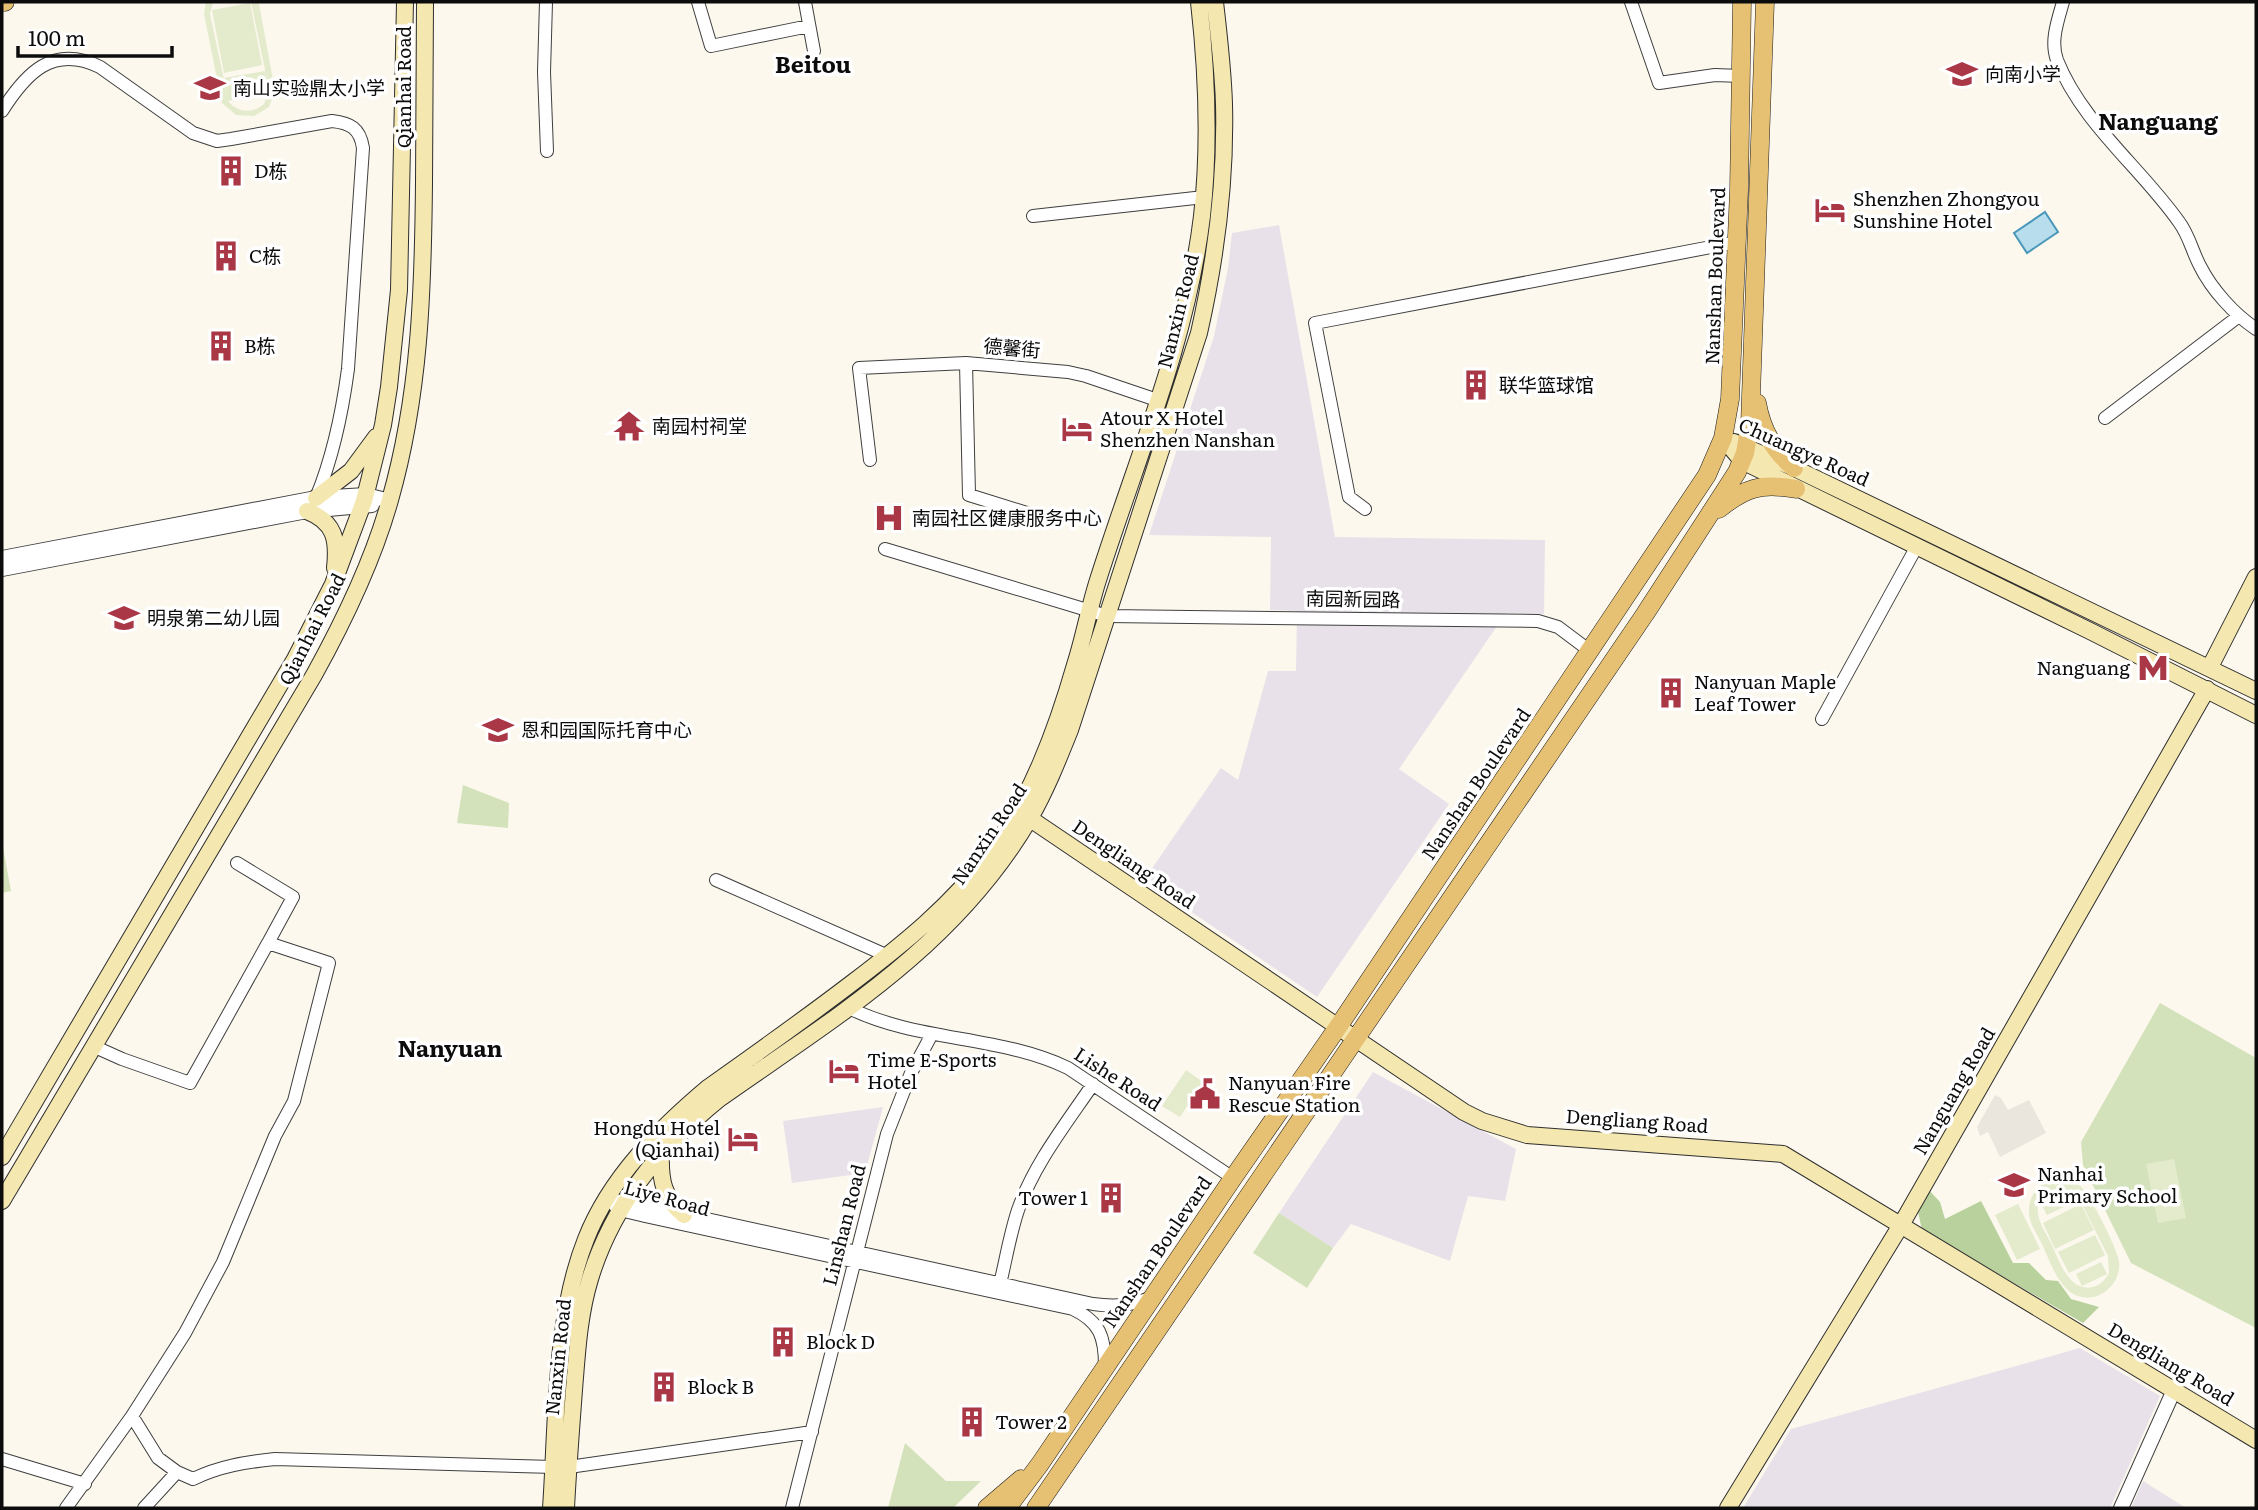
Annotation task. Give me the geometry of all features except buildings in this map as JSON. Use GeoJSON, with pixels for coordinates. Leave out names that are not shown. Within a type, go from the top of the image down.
{"type":"FeatureCollection","features":[{"type":"Feature","properties":{"kind":"main road","name":"Qianhai Road"},"geometry":{"type":"LineString","coordinates":[[2,1157],[295,659],[333,584],[364,501],[383,425],[394,355],[399,290],[405,2]]}},
{"type":"Feature","properties":{"kind":"main road","name":"Qianhai Road"},"geometry":{"type":"LineString","coordinates":[[2,1200],[333,641],[362,579],[390,501],[408,419],[421,322],[425,2]]}},
{"type":"Feature","properties":{"kind":"main road","name":"Nanxin Road"},"geometry":{"type":"LineString","coordinates":[[551,1508],[561,1467],[584,1302],[596,1261],[622,1206],[714,1093],[888,956],[937,913],[969,880],[1009,825],[1032,781],[1057,722],[1076,664],[1096,584],[1157,400],[1186,302],[1197,248],[1203,197],[1207,102],[1199,2]]}},
{"type":"Feature","properties":{"kind":"main road","name":"Nanxin Road"},"geometry":{"type":"LineString","coordinates":[[566,1508],[561,1467],[561,1356],[572,1282],[586,1238],[606,1200],[642,1151],[677,1115],[849,1008],[912,960],[950,923],[992,873],[1043,793],[1070,730],[1199,334],[1211,279],[1220,207],[1224,128],[1223,76],[1215,2]]}},
{"type":"Feature","properties":{"kind":"main road","name":"Nanshan Boulevard"},"geometry":{"type":"LineString","coordinates":[[1007,1508],[1040,1464],[1338,1027],[1707,475],[1723,438],[1730,406],[1737,242],[1742,2]]}},
{"type":"Feature","properties":{"kind":"main road"},"geometry":{"type":"LineString","coordinates":[[1036,1508],[1637,626],[1708,518],[1744,454],[1750,424],[1753,368],[1765,2]]}},
{"type":"Feature","properties":{"kind":"main road"},"geometry":{"type":"LineString","coordinates":[[1753,368],[1758,411],[1765,433],[1776,450],[1794,468]]}},
{"type":"Feature","properties":{"kind":"main road"},"geometry":{"type":"LineString","coordinates":[[333,584],[337,554],[335,537],[311,505],[351,471],[367,452],[383,425]]}},
{"type":"Feature","properties":{"kind":"main road","name":"Chuangye Road"},"geometry":{"type":"LineString","coordinates":[[1723,438],[1796,489],[2207,688],[2256,715]]}},
{"type":"Feature","properties":{"kind":"main road","name":"Chuangye Road"},"geometry":{"type":"LineString","coordinates":[[1744,454],[1794,468],[2256,691]]}},
{"type":"Feature","properties":{"kind":"main road"},"geometry":{"type":"LineString","coordinates":[[1708,518],[1731,499],[1749,489],[1769,485],[1796,489]]}},
{"type":"Feature","properties":{"kind":"main road"},"geometry":{"type":"LineString","coordinates":[[2210,667],[2256,577]]}},
{"type":"Feature","properties":{"kind":"main road","name":"Nanguang Road"},"geometry":{"type":"LineString","coordinates":[[1728,1508],[1901,1225],[2207,688]]}},
{"type":"Feature","properties":{"kind":"main road","name":"Dengliang Road"},"geometry":{"type":"LineString","coordinates":[[1029,818],[1464,1112],[1527,1135],[1777,1153],[1789,1157],[2256,1440]]}},
{"type":"Feature","properties":{"kind":"main road"},"geometry":{"type":"LineString","coordinates":[[662,1154],[664,1191],[675,1208],[684,1215]]}},
{"type":"Feature","properties":{"kind":"main road"},"geometry":{"type":"LineString","coordinates":[[987,1508],[1040,1464]]}},
{"type":"Feature","properties":{"kind":"street"},"geometry":{"type":"LineString","coordinates":[[546,2],[544,72],[547,151]]}},
{"type":"Feature","properties":{"kind":"street"},"geometry":{"type":"LineString","coordinates":[[698,2],[711,46],[809,26]]}},
{"type":"Feature","properties":{"kind":"street"},"geometry":{"type":"LineString","coordinates":[[805,2],[814,51]]}},
{"type":"Feature","properties":{"kind":"street"},"geometry":{"type":"LineString","coordinates":[[1631,2],[1659,83],[1715,75],[1741,76]]}},
{"type":"Feature","properties":{"kind":"street"},"geometry":{"type":"LineString","coordinates":[[2063,2],[2054,46],[2057,60],[2067,78],[2090,114],[2180,223],[2201,268],[2218,292],[2239,316],[2256,330]]}},
{"type":"Feature","properties":{"kind":"street"},"geometry":{"type":"LineString","coordinates":[[2,111],[16,89],[35,70],[47,63],[74,59],[100,67],[182,126],[217,141],[332,121],[353,126],[361,137],[362,148],[348,369],[330,465],[311,505]]}},
{"type":"Feature","properties":{"kind":"street"},"geometry":{"type":"LineString","coordinates":[[1033,216],[1203,197]]}},
{"type":"Feature","properties":{"kind":"street"},"geometry":{"type":"LineString","coordinates":[[1365,509],[1349,497],[1315,323],[1737,242]]}},
{"type":"Feature","properties":{"kind":"street"},"geometry":{"type":"LineString","coordinates":[[2105,418],[2239,316]]}},
{"type":"Feature","properties":{"kind":"street"},"geometry":{"type":"LineString","coordinates":[[966,363],[969,495],[1030,514]]}},
{"type":"Feature","properties":{"kind":"street","name":"德馨街"},"geometry":{"type":"LineString","coordinates":[[870,460],[859,368],[966,363],[1068,372],[1157,400]]}},
{"type":"Feature","properties":{"kind":"street"},"geometry":{"type":"LineString","coordinates":[[2,558],[311,505],[390,501]]}},
{"type":"Feature","properties":{"kind":"street"},"geometry":{"type":"LineString","coordinates":[[2,569],[311,505]]}},
{"type":"Feature","properties":{"kind":"street"},"geometry":{"type":"LineString","coordinates":[[1822,719],[1917,546]]}},
{"type":"Feature","properties":{"kind":"street","name":"南园新园路"},"geometry":{"type":"LineString","coordinates":[[885,549],[1107,616],[1538,621],[1558,627],[1590,650]]}},
{"type":"Feature","properties":{"kind":"street"},"geometry":{"type":"LineString","coordinates":[[93,1046],[190,1083],[293,897],[237,863]]}},
{"type":"Feature","properties":{"kind":"street"},"geometry":{"type":"LineString","coordinates":[[716,880],[888,956]]}},
{"type":"Feature","properties":{"kind":"street"},"geometry":{"type":"LineString","coordinates":[[66,1508],[132,1416],[185,1333],[223,1262],[275,1136],[294,1101],[329,963],[268,943]]}},
{"type":"Feature","properties":{"kind":"street","name":"Lishe Road"},"geometry":{"type":"LineString","coordinates":[[849,1008],[876,1020],[932,1034],[1026,1051],[1068,1068],[1233,1178]]}},
{"type":"Feature","properties":{"kind":"street","name":"Linshan Road"},"geometry":{"type":"LineString","coordinates":[[792,1508],[891,1122],[911,1073],[932,1034]]}},
{"type":"Feature","properties":{"kind":"street"},"geometry":{"type":"LineString","coordinates":[[1000,1284],[1014,1225],[1027,1188],[1052,1144],[1093,1084]]}},
{"type":"Feature","properties":{"kind":"street","name":"Liye Road"},"geometry":{"type":"LineString","coordinates":[[606,1200],[622,1206],[857,1257],[1102,1305],[1131,1304],[1152,1297]]}},
{"type":"Feature","properties":{"kind":"street","name":"Liye Road"},"geometry":{"type":"LineString","coordinates":[[622,1206],[684,1215],[1073,1309],[1091,1320],[1098,1328],[1104,1347],[1105,1366]]}},
{"type":"Feature","properties":{"kind":"street"},"geometry":{"type":"LineString","coordinates":[[2121,1508],[2174,1390]]}},
{"type":"Feature","properties":{"kind":"street"},"geometry":{"type":"LineString","coordinates":[[132,1416],[158,1458],[177,1472],[193,1479],[236,1464],[275,1459],[561,1467],[812,1432]]}},
{"type":"Feature","properties":{"kind":"street"},"geometry":{"type":"LineString","coordinates":[[2,1459],[85,1484]]}},
{"type":"Feature","properties":{"kind":"street"},"geometry":{"type":"LineString","coordinates":[[144,1508],[177,1472]]}},
{"type":"Feature","properties":{"kind":"shaded area"},"geometry":{"type":"Polygon","coordinates":[[[1279,225],[1335,537],[1545,540],[1544,614],[1506,613],[1399,769],[1449,804],[1317,997],[1144,880],[1221,768],[1238,780],[1268,671],[1296,671],[1297,611],[1270,610],[1271,537],[1149,535],[1214,336],[1232,233],[1279,225]]]}},
{"type":"Feature","properties":{"kind":"shaded area"},"geometry":{"type":"Polygon","coordinates":[[[1373,1072],[1516,1149],[1505,1201],[1468,1196],[1450,1261],[1351,1224],[1333,1248],[1279,1213],[1373,1072]]]}},
{"type":"Feature","properties":{"kind":"shaded area"},"geometry":{"type":"Polygon","coordinates":[[[1995,1095],[2001,1098],[2008,1110],[2029,1100],[2046,1133],[2000,1157],[1988,1132],[1980,1136],[1977,1127],[1995,1095]]]}},
{"type":"Feature","properties":{"kind":"shaded area"},"geometry":{"type":"Polygon","coordinates":[[[883,1107],[865,1173],[792,1183],[783,1121],[883,1107]]]}},
{"type":"Feature","properties":{"kind":"shaded area"},"geometry":{"type":"Polygon","coordinates":[[[2080,1348],[2160,1396],[2110,1508],[1743,1508],[1791,1429],[2080,1348]]]}},
{"type":"Feature","properties":{"kind":"shaded area"},"geometry":{"type":"Polygon","coordinates":[[[2143,1481],[2186,1508],[2131,1508],[2143,1481]]]}},
{"type":"Feature","properties":{"kind":"green space"},"geometry":{"type":"Polygon","coordinates":[[[206,2],[213,2],[210,14],[228,99],[224,78],[265,71],[269,89],[251,2],[259,4],[275,91],[269,107],[254,116],[236,115],[222,103],[204,14],[206,2]],[[268,93],[228,101],[245,111],[264,104],[268,93]]]}},
{"type":"Feature","properties":{"kind":"green space"},"geometry":{"type":"Polygon","coordinates":[[[250,3],[262,65],[224,73],[212,10],[250,3]]]}},
{"type":"Feature","properties":{"kind":"green space"},"geometry":{"type":"Polygon","coordinates":[[[463,785],[509,803],[508,828],[457,823],[463,785]]]}},
{"type":"Feature","properties":{"kind":"green space"},"geometry":{"type":"Polygon","coordinates":[[[2,842],[11,891],[2,893],[2,842]]]}},
{"type":"Feature","properties":{"kind":"green space"},"geometry":{"type":"Polygon","coordinates":[[[2160,1003],[2256,1058],[2256,1328],[2131,1263],[2083,1165],[2081,1142],[2160,1003]]]}},
{"type":"Feature","properties":{"kind":"green space"},"geometry":{"type":"Polygon","coordinates":[[[1186,1070],[1203,1082],[1180,1117],[1162,1106],[1186,1070]]]}},
{"type":"Feature","properties":{"kind":"green space"},"geometry":{"type":"Polygon","coordinates":[[[2174,1159],[2186,1218],[2158,1223],[2146,1164],[2174,1159]]]}},
{"type":"Feature","properties":{"kind":"green space"},"geometry":{"type":"Polygon","coordinates":[[[2054,1179],[2073,1182],[2084,1190],[2113,1245],[2119,1261],[2118,1274],[2111,1287],[2097,1296],[2083,1297],[2067,1289],[2055,1272],[2031,1223],[2031,1199],[2036,1190],[2054,1179]],[[2062,1188],[2046,1193],[2039,1203],[2038,1216],[2066,1274],[2077,1285],[2093,1287],[2102,1282],[2109,1273],[2108,1256],[2080,1200],[2073,1192],[2062,1188]]]}},
{"type":"Feature","properties":{"kind":"green space"},"geometry":{"type":"Polygon","coordinates":[[[1929,1190],[1940,1202],[1945,1219],[1981,1201],[2013,1263],[2029,1263],[2046,1280],[2058,1281],[2071,1299],[2099,1307],[2083,1323],[1922,1230],[1918,1212],[1929,1190]]]}},
{"type":"Feature","properties":{"kind":"green space"},"geometry":{"type":"Polygon","coordinates":[[[2066,1192],[2072,1203],[2047,1215],[2041,1204],[2066,1192]]]}},
{"type":"Feature","properties":{"kind":"green space"},"geometry":{"type":"Polygon","coordinates":[[[2018,1204],[2040,1249],[2017,1260],[1995,1215],[2018,1204]]]}},
{"type":"Feature","properties":{"kind":"green space"},"geometry":{"type":"Polygon","coordinates":[[[2081,1204],[2094,1230],[2055,1249],[2043,1223],[2081,1204]]]}},
{"type":"Feature","properties":{"kind":"green space"},"geometry":{"type":"Polygon","coordinates":[[[1279,1213],[1333,1248],[1307,1288],[1253,1253],[1279,1213]]]}},
{"type":"Feature","properties":{"kind":"green space"},"geometry":{"type":"Polygon","coordinates":[[[2095,1235],[2105,1255],[2069,1273],[2058,1252],[2095,1235]]]}},
{"type":"Feature","properties":{"kind":"green space"},"geometry":{"type":"Polygon","coordinates":[[[2101,1262],[2107,1274],[2082,1286],[2076,1274],[2101,1262]]]}},
{"type":"Feature","properties":{"kind":"green space"},"geometry":{"type":"Polygon","coordinates":[[[905,1443],[946,1481],[981,1481],[953,1508],[888,1508],[905,1443]]]}},
{"type":"Feature","properties":{"kind":"water"},"geometry":{"type":"Polygon","coordinates":[[[2045,212],[2058,232],[2027,253],[2014,233],[2045,212]]]}},
{"type":"Feature","properties":{"kind":"place","name":"向南小学"},"geometry":{"type":"Point","coordinates":[1962,74]}},
{"type":"Feature","properties":{"kind":"place","name":"南山实验鼎太小学"},"geometry":{"type":"Point","coordinates":[210,88]}},
{"type":"Feature","properties":{"kind":"place","name":"D栋"},"geometry":{"type":"Point","coordinates":[231,171]}},
{"type":"Feature","properties":{"kind":"place","name":"Shenzhen Zhongyou Sunshine Hotel"},"geometry":{"type":"Point","coordinates":[1830,210]}},
{"type":"Feature","properties":{"kind":"place","name":"C栋"},"geometry":{"type":"Point","coordinates":[226,256]}},
{"type":"Feature","properties":{"kind":"place","name":"B栋"},"geometry":{"type":"Point","coordinates":[221,346]}},
{"type":"Feature","properties":{"kind":"place","name":"联华篮球馆"},"geometry":{"type":"Point","coordinates":[1476,385]}},
{"type":"Feature","properties":{"kind":"place","name":"南园村祠堂"},"geometry":{"type":"Point","coordinates":[629,426]}},
{"type":"Feature","properties":{"kind":"place","name":"Atour X Hotel Shenzhen Nanshan"},"geometry":{"type":"Point","coordinates":[1077,429]}},
{"type":"Feature","properties":{"kind":"place","name":"南园社区健康服务中心"},"geometry":{"type":"Point","coordinates":[889,518]}},
{"type":"Feature","properties":{"kind":"place","name":"明泉第二幼儿园"},"geometry":{"type":"Point","coordinates":[124,618]}},
{"type":"Feature","properties":{"kind":"place","name":"Nanguang"},"geometry":{"type":"Point","coordinates":[2153,668]}},
{"type":"Feature","properties":{"kind":"place","name":"Nanyuan Maple Leaf Tower"},"geometry":{"type":"Point","coordinates":[1671,693]}},
{"type":"Feature","properties":{"kind":"place","name":"恩和园国际托育中心"},"geometry":{"type":"Point","coordinates":[498,730]}},
{"type":"Feature","properties":{"kind":"place","name":"Time E-Sports Hotel"},"geometry":{"type":"Point","coordinates":[844,1071]}},
{"type":"Feature","properties":{"kind":"place","name":"Nanyuan Fire Rescue Station"},"geometry":{"type":"Point","coordinates":[1205,1094]}},
{"type":"Feature","properties":{"kind":"place","name":"Hongdu Hotel (Qianhai)"},"geometry":{"type":"Point","coordinates":[743,1139]}},
{"type":"Feature","properties":{"kind":"place","name":"Nanhai Primary School"},"geometry":{"type":"Point","coordinates":[2014,1185]}},
{"type":"Feature","properties":{"kind":"place","name":"Tower 1"},"geometry":{"type":"Point","coordinates":[1111,1198]}},
{"type":"Feature","properties":{"kind":"place","name":"Block D"},"geometry":{"type":"Point","coordinates":[783,1342]}},
{"type":"Feature","properties":{"kind":"place","name":"Block B"},"geometry":{"type":"Point","coordinates":[664,1387]}},
{"type":"Feature","properties":{"kind":"place","name":"Tower 2"},"geometry":{"type":"Point","coordinates":[972,1422]}},
{"type":"Feature","properties":{"kind":"district","name":"Beitou"},"geometry":{"type":"Point","coordinates":[813,65]}},
{"type":"Feature","properties":{"kind":"district","name":"Nanguang"},"geometry":{"type":"Point","coordinates":[2158,122]}},
{"type":"Feature","properties":{"kind":"district","name":"Nanyuan"},"geometry":{"type":"Point","coordinates":[450,1049]}}]}
